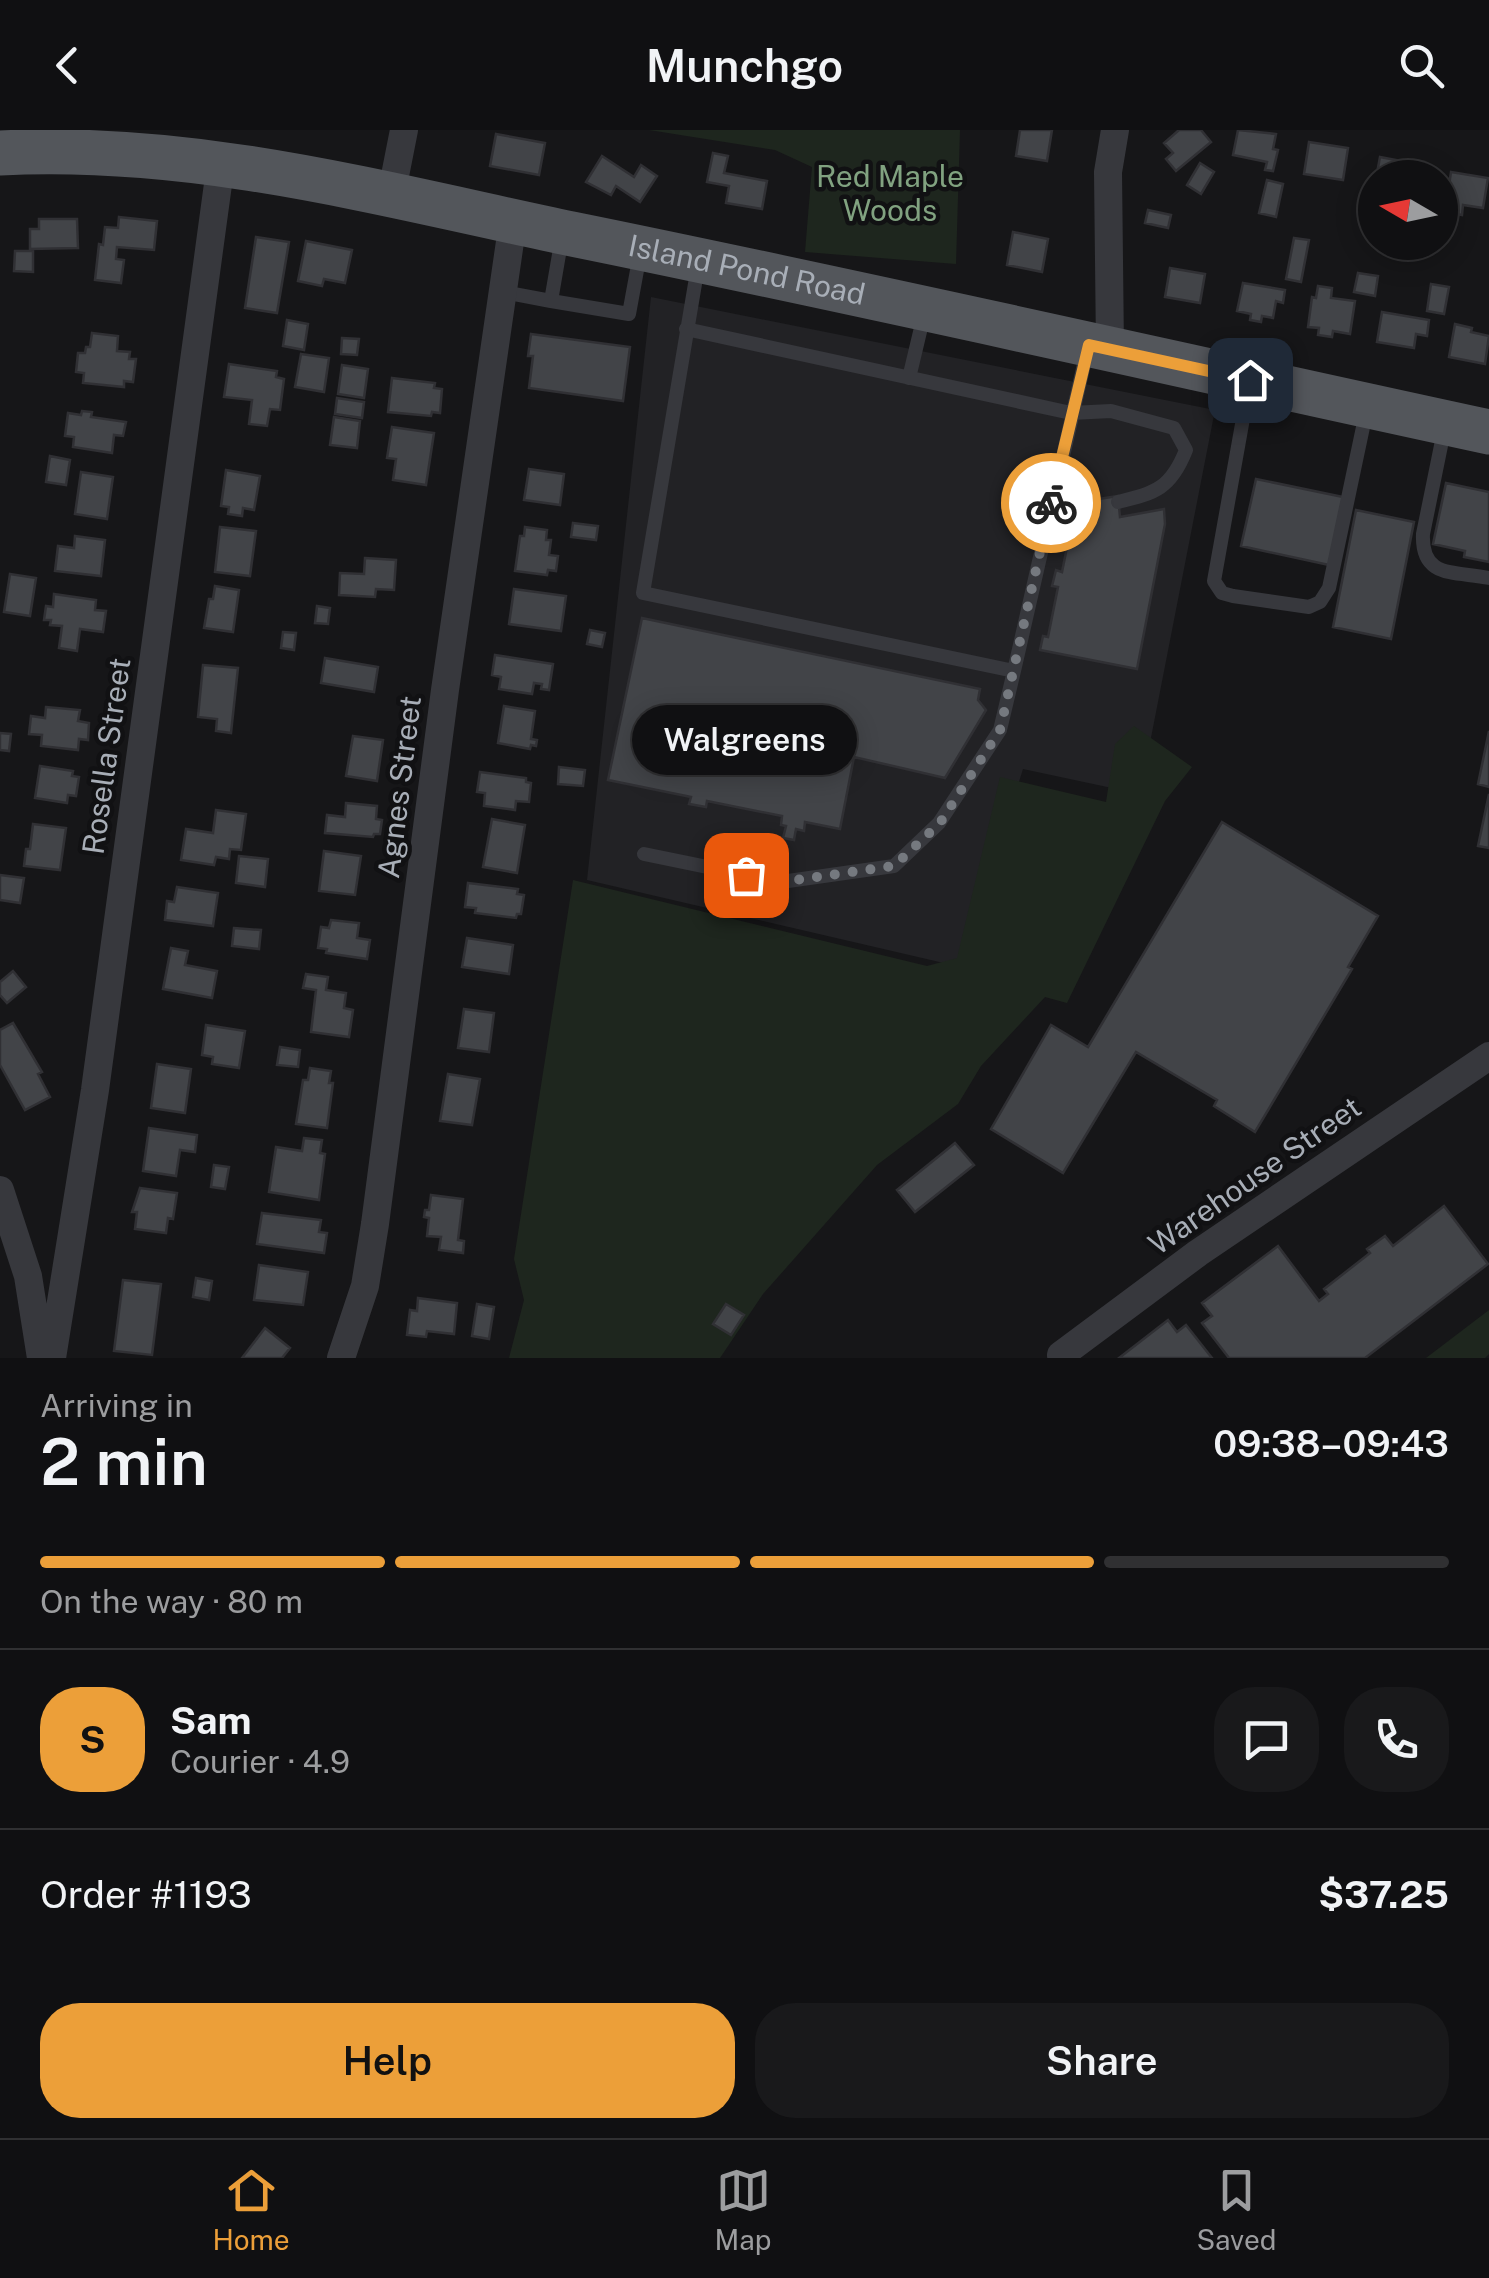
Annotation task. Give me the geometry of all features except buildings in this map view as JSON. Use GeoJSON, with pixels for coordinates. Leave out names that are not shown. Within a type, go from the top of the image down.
{"type":"FeatureCollection","features":[{"type":"Feature","properties":{"kind":"main road","name":"Island Pond Road"},"geometry":{"type":"LineString","coordinates":[[0,153],[147,142],[221,162],[310,177],[700,260],[1489,432]]}},
{"type":"Feature","properties":{"kind":"street"},"geometry":{"type":"LineString","coordinates":[[391,196],[404,130]]}},
{"type":"Feature","properties":{"kind":"street"},"geometry":{"type":"LineString","coordinates":[[1099,347],[1108,172],[1116,130]]}},
{"type":"Feature","properties":{"kind":"street","name":"Rosella Street"},"geometry":{"type":"LineString","coordinates":[[52,1358],[95,1090],[221,162]]}},
{"type":"Feature","properties":{"kind":"street","name":"Agnes Street"},"geometry":{"type":"LineString","coordinates":[[341,1358],[365,1286],[374,1235],[513,221]]}},
{"type":"Feature","properties":{"kind":"street","name":"Warehouse Street"},"geometry":{"type":"LineString","coordinates":[[1060,1356],[1198,1253],[1489,1056]]}},
{"type":"Feature","properties":{"kind":"street"},"geometry":{"type":"LineString","coordinates":[[0,1190],[28,1276],[41,1358]]}},
{"type":"Feature","properties":{"kind":"lane"},"geometry":{"type":"LineString","coordinates":[[551,300],[563,232]]}},
{"type":"Feature","properties":{"kind":"lane"},"geometry":{"type":"LineString","coordinates":[[503,292],[629,314],[642,248]]}},
{"type":"Feature","properties":{"kind":"lane"},"geometry":{"type":"LineString","coordinates":[[700,260],[643,593],[1014,671]]}},
{"type":"Feature","properties":{"kind":"lane"},"geometry":{"type":"LineString","coordinates":[[910,378],[926,309]]}},
{"type":"Feature","properties":{"kind":"lane"},"geometry":{"type":"LineString","coordinates":[[686,329],[1071,414],[1110,411],[1174,428],[1186,450],[1177,473],[1155,493],[1118,502]]}},
{"type":"Feature","properties":{"kind":"lane"},"geometry":{"type":"LineString","coordinates":[[644,854],[781,882],[894,866],[940,823],[1000,730],[1071,414],[1099,347]]}},
{"type":"Feature","properties":{"kind":"lane"},"geometry":{"type":"LineString","coordinates":[[1250,380],[1214,581],[1222,593],[1233,596],[1309,606],[1320,602],[1329,588],[1367,405]]}},
{"type":"Feature","properties":{"kind":"lane"},"geometry":{"type":"LineString","coordinates":[[1446,423],[1422,551],[1426,562],[1434,567],[1489,578]]}},
{"type":"Feature","properties":{"kind":"lane"},"geometry":{"type":"LineString","coordinates":[[1050,510],[1092,505]]}},
{"type":"Feature","properties":{"kind":"shaded area"},"geometry":{"type":"Polygon","coordinates":[[[651,297],[1215,410],[1140,794],[1023,769],[961,967],[587,880],[651,297]]]}},
{"type":"Feature","properties":{"kind":"green space","name":"Red Maple Woods"},"geometry":{"type":"Polygon","coordinates":[[[649,130],[960,130],[956,264],[805,252],[812,167],[775,150],[649,130]]]}},
{"type":"Feature","properties":{"kind":"green space"},"geometry":{"type":"Polygon","coordinates":[[[1134,726],[1192,767],[1165,801],[1067,1003],[1045,997],[981,1066],[958,1104],[877,1165],[763,1294],[720,1358],[509,1358],[524,1300],[514,1259],[573,880],[927,966],[957,958],[1000,777],[1106,802],[1115,744],[1134,726]]]}},
{"type":"Feature","properties":{"kind":"green space"},"geometry":{"type":"Polygon","coordinates":[[[1489,1310],[1489,1354],[1485,1358],[1426,1358],[1489,1310]]]}},
{"type":"Feature","properties":{"kind":"way so far"},"geometry":{"type":"LineString","coordinates":[[746,875],[781,882],[894,866],[940,823],[1000,730],[1051,503]]}},
{"type":"Feature","properties":{"kind":"place","name":"Walgreens"},"geometry":{"type":"Point","coordinates":[746,875]}},
{"type":"Feature","properties":{"kind":"route"},"geometry":{"type":"LineString","coordinates":[[1051,503],[1089,345],[1250,380]]}}]}
